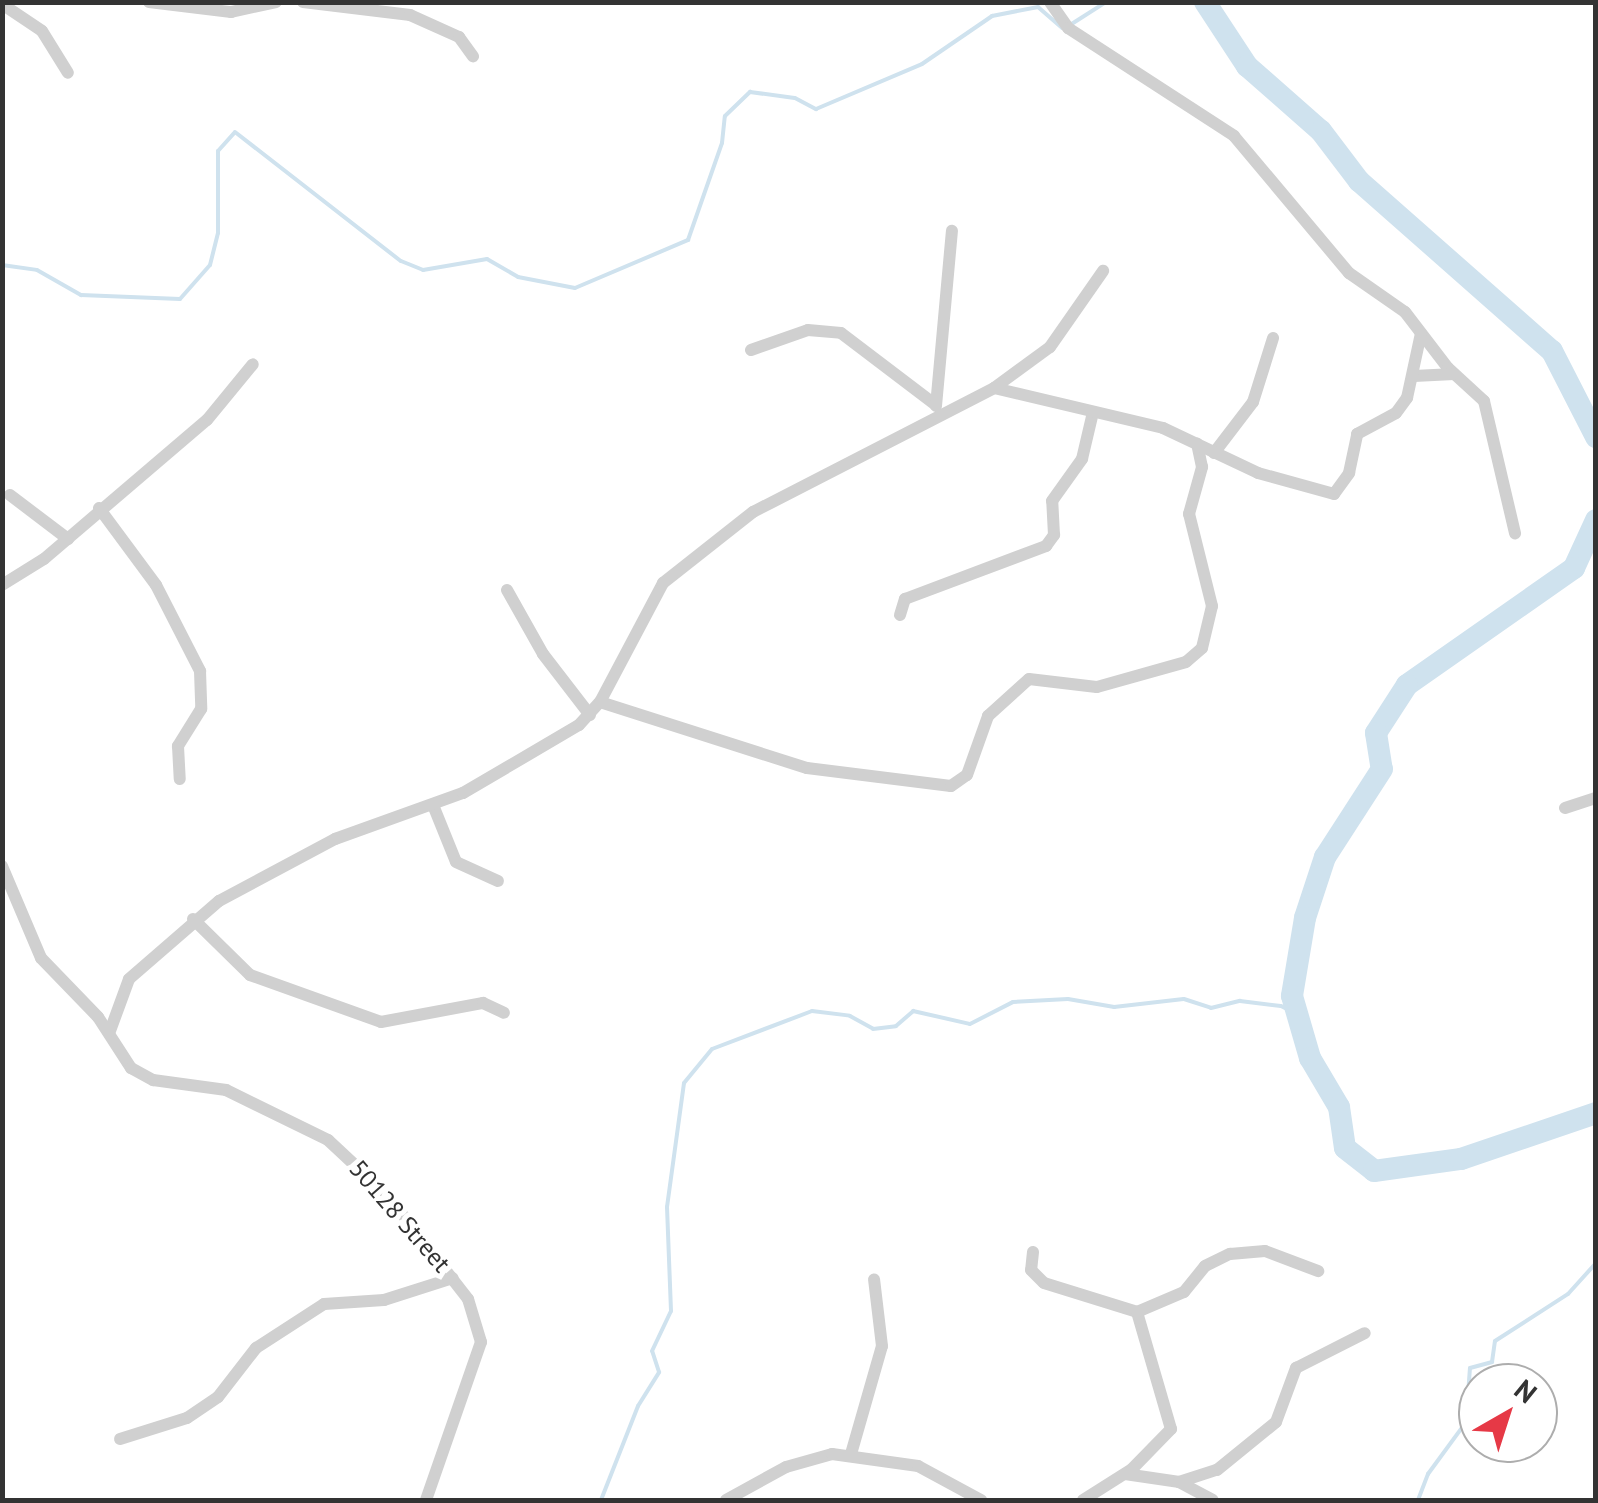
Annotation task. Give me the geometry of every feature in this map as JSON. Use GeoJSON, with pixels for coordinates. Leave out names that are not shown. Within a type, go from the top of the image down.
{"type":"FeatureCollection","features":[{"type":"Feature","properties":{"kind":"street"},"geometry":{"type":"LineString","coordinates":[[148,2],[232,12],[276,2]]}},
{"type":"Feature","properties":{"kind":"street"},"geometry":{"type":"LineString","coordinates":[[303,2],[410,15],[459,37],[473,56]]}},
{"type":"Feature","properties":{"kind":"street"},"geometry":{"type":"LineString","coordinates":[[1050,2],[1068,28],[1234,136],[1349,273],[1405,312],[1491,414],[1516,533]]}},
{"type":"Feature","properties":{"kind":"street"},"geometry":{"type":"LineString","coordinates":[[2,4],[42,30],[68,74]]}},
{"type":"Feature","properties":{"kind":"street"},"geometry":{"type":"LineString","coordinates":[[936,409],[952,231]]}},
{"type":"Feature","properties":{"kind":"street"},"geometry":{"type":"LineString","coordinates":[[110,1031],[129,979],[193,919],[302,855],[485,782],[590,715],[652,598],[690,557],[753,512],[848,468],[936,409],[994,388],[1050,347],[1104,271]]}},
{"type":"Feature","properties":{"kind":"street"},"geometry":{"type":"LineString","coordinates":[[751,350],[808,330],[841,333],[936,409]]}},
{"type":"Feature","properties":{"kind":"street"},"geometry":{"type":"LineString","coordinates":[[994,388],[1163,428],[1214,453],[1334,494],[1348,473],[1357,434],[1396,414],[1414,376],[1421,333]]}},
{"type":"Feature","properties":{"kind":"street"},"geometry":{"type":"LineString","coordinates":[[1214,453],[1253,402],[1273,338]]}},
{"type":"Feature","properties":{"kind":"street"},"geometry":{"type":"LineString","coordinates":[[2,585],[68,539],[99,508],[208,420],[253,364]]}},
{"type":"Feature","properties":{"kind":"street"},"geometry":{"type":"LineString","coordinates":[[1414,376],[1454,374]]}},
{"type":"Feature","properties":{"kind":"street"},"geometry":{"type":"LineString","coordinates":[[900,615],[905,599],[1046,546],[1054,535],[1052,501],[1082,458],[1092,412]]}},
{"type":"Feature","properties":{"kind":"street"},"geometry":{"type":"LineString","coordinates":[[600,702],[807,768],[951,786],[971,768],[988,716],[1024,682],[1050,677],[1097,688],[1186,662],[1202,648],[1212,614],[1189,514],[1202,466],[1197,444]]}},
{"type":"Feature","properties":{"kind":"street"},"geometry":{"type":"LineString","coordinates":[[10,495],[68,539]]}},
{"type":"Feature","properties":{"kind":"street"},"geometry":{"type":"LineString","coordinates":[[99,508],[156,586],[200,671],[201,709],[178,746],[180,779]]}},
{"type":"Feature","properties":{"kind":"street"},"geometry":{"type":"LineString","coordinates":[[507,590],[543,654],[590,715]]}},
{"type":"Feature","properties":{"kind":"street"},"geometry":{"type":"LineString","coordinates":[[1565,808],[1596,798]]}},
{"type":"Feature","properties":{"kind":"street"},"geometry":{"type":"LineString","coordinates":[[433,805],[456,862],[498,881]]}},
{"type":"Feature","properties":{"kind":"street","name":"50128 Street"},"geometry":{"type":"LineString","coordinates":[[2,866],[41,958],[110,1031],[122,1056],[142,1076],[226,1090],[328,1140],[388,1195],[475,1311],[481,1342],[426,1500]]}},
{"type":"Feature","properties":{"kind":"street"},"geometry":{"type":"LineString","coordinates":[[193,919],[250,975],[380,1022],[483,1003],[504,1013]]}},
{"type":"Feature","properties":{"kind":"street"},"geometry":{"type":"LineString","coordinates":[[1033,1252],[1031,1270],[1044,1283],[1137,1312],[1184,1292],[1205,1266],[1230,1254],[1265,1251],[1318,1271]]}},
{"type":"Feature","properties":{"kind":"street"},"geometry":{"type":"LineString","coordinates":[[120,1439],[188,1418],[218,1396],[256,1348],[324,1304],[384,1300],[452,1278]]}},
{"type":"Feature","properties":{"kind":"street"},"geometry":{"type":"LineString","coordinates":[[851,1454],[882,1346],[882,1312],[874,1280]]}},
{"type":"Feature","properties":{"kind":"street"},"geometry":{"type":"LineString","coordinates":[[1083,1500],[1125,1474],[1172,1429],[1137,1312]]}},
{"type":"Feature","properties":{"kind":"street"},"geometry":{"type":"LineString","coordinates":[[1179,1482],[1244,1452],[1283,1413],[1296,1368],[1365,1333]]}},
{"type":"Feature","properties":{"kind":"street"},"geometry":{"type":"LineString","coordinates":[[726,1500],[798,1462],[851,1454],[918,1466],[981,1500]]}},
{"type":"Feature","properties":{"kind":"street"},"geometry":{"type":"LineString","coordinates":[[1125,1474],[1179,1482],[1213,1500]]}},
{"type":"Feature","properties":{"kind":"waterway"},"geometry":{"type":"LineString","coordinates":[[1070,25],[1106,2]]}},
{"type":"Feature","properties":{"kind":"waterway"},"geometry":{"type":"LineString","coordinates":[[1205,2],[1247,66],[1321,131],[1359,181],[1552,351],[1596,437]]}},
{"type":"Feature","properties":{"kind":"waterway"},"geometry":{"type":"LineString","coordinates":[[2,265],[37,270],[81,295],[180,299],[210,265],[218,233],[218,151],[235,132],[401,261],[423,270],[487,259],[518,277],[575,288],[688,240],[722,143],[725,116],[750,92],[795,98],[816,109],[922,64],[992,16],[1038,7],[1062,28]]}},
{"type":"Feature","properties":{"kind":"waterway"},"geometry":{"type":"LineString","coordinates":[[1596,520],[1574,568],[1407,685],[1376,733],[1382,769],[1325,857],[1305,918],[1292,996],[1310,1058],[1339,1107],[1345,1148],[1374,1171],[1461,1159],[1596,1113]]}},
{"type":"Feature","properties":{"kind":"waterway"},"geometry":{"type":"LineString","coordinates":[[601,1500],[638,1406],[659,1372],[652,1351],[671,1311],[667,1207],[684,1083],[712,1049],[812,1011],[850,1016],[873,1029],[896,1026],[913,1011],[970,1024],[1013,1002],[1068,999],[1114,1007],[1184,999],[1211,1008],[1240,1001],[1281,1006],[1299,1015]]}},
{"type":"Feature","properties":{"kind":"waterway"},"geometry":{"type":"LineString","coordinates":[[1418,1500],[1428,1474],[1466,1422],[1470,1368],[1492,1362],[1495,1341],[1568,1294],[1596,1263]]}}]}
